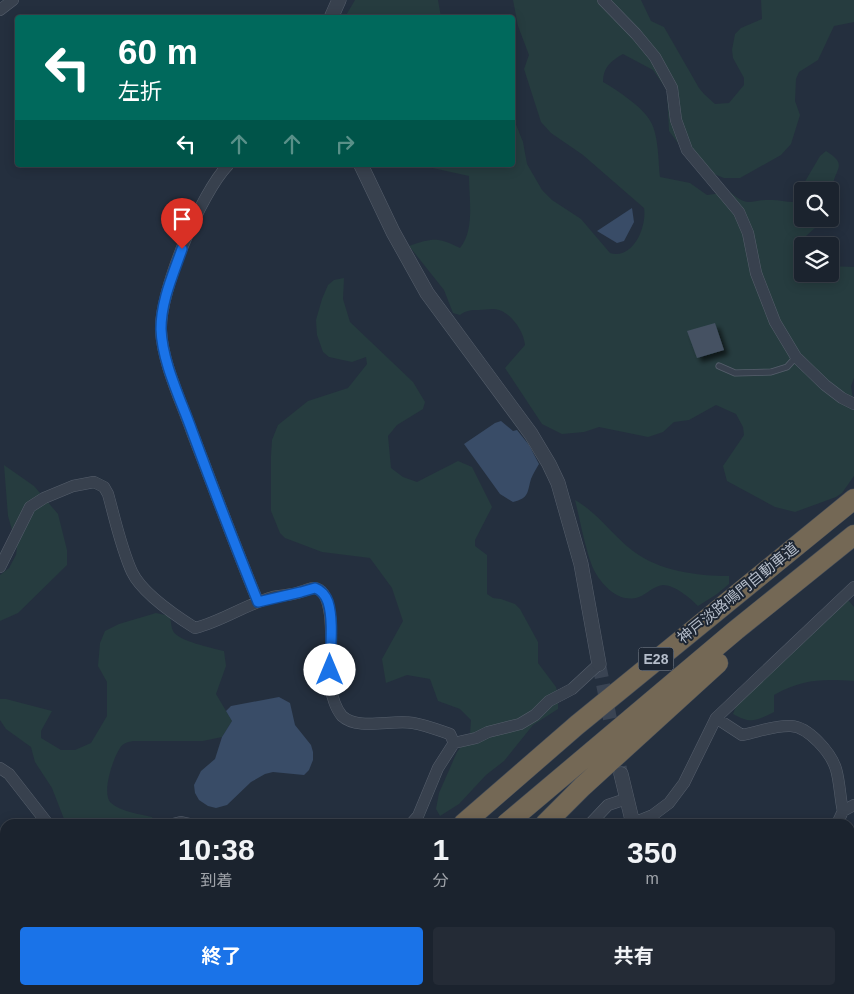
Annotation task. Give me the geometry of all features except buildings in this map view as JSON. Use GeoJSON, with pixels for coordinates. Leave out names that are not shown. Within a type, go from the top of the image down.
{"type":"FeatureCollection","features":[{"type":"Feature","properties":{"kind":"highway","name":"神戸淡路鳴門自動車道"},"geometry":{"type":"LineString","coordinates":[[468,819],[577,724],[854,499]]}},
{"type":"Feature","properties":{"kind":"highway","name":"神戸淡路鳴門自動車道"},"geometry":{"type":"LineString","coordinates":[[512,819],[736,630],[854,537]]}},
{"type":"Feature","properties":{"kind":"highway"},"geometry":{"type":"LineString","coordinates":[[550,819],[647,727],[854,537]]}},
{"type":"Feature","properties":{"kind":"highway"},"geometry":{"type":"LineString","coordinates":[[453,819],[534,750],[657,653],[701,623]]}},
{"type":"Feature","properties":{"kind":"street"},"geometry":{"type":"LineString","coordinates":[[0,10],[13,0]]}},
{"type":"Feature","properties":{"kind":"street"},"geometry":{"type":"LineString","coordinates":[[332,15],[339,0]]}},
{"type":"Feature","properties":{"kind":"street"},"geometry":{"type":"LineString","coordinates":[[604,0],[655,57],[672,88],[676,120],[687,150],[739,212],[748,233],[756,273],[775,322],[796,357],[825,385],[842,398],[854,404]]}},
{"type":"Feature","properties":{"kind":"street"},"geometry":{"type":"LineString","coordinates":[[227,167],[206,197],[182,249],[164,305],[161,332],[164,352],[178,394],[258,602]]}},
{"type":"Feature","properties":{"kind":"street"},"geometry":{"type":"LineString","coordinates":[[362,167],[393,232],[427,293],[531,434],[549,464],[558,483],[581,564],[599,664],[572,689],[550,701],[535,715],[520,724],[488,732],[476,738],[454,742],[438,768],[415,819]]}},
{"type":"Feature","properties":{"kind":"street"},"geometry":{"type":"LineString","coordinates":[[0,567],[30,507],[44,498],[73,486],[94,482],[104,487],[108,494],[132,573],[145,589],[180,619],[196,628],[205,626],[258,602],[309,589],[315,588],[320,590],[328,600],[330,614],[330,687],[334,702],[343,716],[360,724],[412,723],[450,734],[454,742]]}},
{"type":"Feature","properties":{"kind":"street"},"geometry":{"type":"LineString","coordinates":[[642,819],[659,811],[675,796],[684,783],[716,718],[854,587]]}},
{"type":"Feature","properties":{"kind":"street"},"geometry":{"type":"LineString","coordinates":[[716,718],[742,735],[780,726],[794,726],[811,734],[828,753],[836,769],[843,811],[839,819]]}},
{"type":"Feature","properties":{"kind":"street"},"geometry":{"type":"LineString","coordinates":[[0,768],[9,774],[44,819]]}},
{"type":"Feature","properties":{"kind":"street"},"geometry":{"type":"LineString","coordinates":[[621,774],[632,819]]}},
{"type":"Feature","properties":{"kind":"street"},"geometry":{"type":"LineString","coordinates":[[595,819],[608,805],[626,799]]}},
{"type":"Feature","properties":{"kind":"street"},"geometry":{"type":"LineString","coordinates":[[843,811],[854,805]]}},
{"type":"Feature","properties":{"kind":"lane"},"geometry":{"type":"LineString","coordinates":[[718,366],[734,373],[771,372],[786,367],[796,357]]}},
{"type":"Feature","properties":{"kind":"green space"},"geometry":{"type":"Polygon","coordinates":[[[355,0],[438,0],[441,15],[346,15],[355,0]]]}},
{"type":"Feature","properties":{"kind":"green space"},"geometry":{"type":"Polygon","coordinates":[[[513,0],[641,0],[651,21],[664,27],[704,94],[715,104],[729,103],[744,85],[744,78],[733,58],[732,50],[735,34],[741,28],[762,19],[761,0],[854,0],[854,22],[834,26],[818,60],[799,72],[796,79],[795,101],[800,115],[791,144],[781,155],[740,178],[724,178],[699,168],[693,163],[669,131],[667,90],[653,70],[623,54],[608,65],[603,77],[603,82],[635,104],[649,119],[655,132],[660,177],[690,183],[707,195],[730,192],[746,202],[772,200],[793,202],[794,200],[794,227],[816,227],[806,237],[794,237],[794,282],[839,282],[839,266],[854,267],[854,378],[851,386],[854,406],[854,476],[842,493],[795,512],[775,507],[727,481],[723,466],[744,435],[743,427],[736,414],[716,405],[689,420],[674,422],[663,432],[648,437],[599,427],[584,432],[562,434],[542,424],[505,368],[525,345],[513,319],[497,309],[471,310],[460,315],[453,313],[444,290],[409,246],[424,241],[440,240],[460,248],[468,232],[469,176],[428,167],[515,167],[515,122],[523,142],[527,164],[542,190],[552,200],[581,219],[610,253],[618,254],[625,252],[632,247],[641,232],[644,208],[583,155],[551,133],[541,122],[524,69],[529,55],[518,26],[513,0]]]}},
{"type":"Feature","properties":{"kind":"green space"},"geometry":{"type":"Polygon","coordinates":[[[826,151],[839,163],[833,182],[805,182],[820,156],[826,151]]]}},
{"type":"Feature","properties":{"kind":"green space"},"geometry":{"type":"Polygon","coordinates":[[[344,278],[343,299],[350,322],[413,382],[425,402],[423,409],[397,425],[388,436],[391,468],[403,477],[417,482],[458,461],[472,467],[492,507],[475,540],[475,546],[487,555],[487,594],[493,598],[515,604],[520,609],[538,642],[538,663],[556,687],[558,694],[558,709],[533,725],[504,761],[486,775],[459,804],[440,816],[436,809],[439,793],[457,752],[470,735],[471,720],[460,709],[438,701],[430,679],[407,675],[386,683],[382,659],[403,621],[392,588],[370,558],[322,552],[285,538],[280,533],[271,511],[272,440],[278,425],[308,401],[348,388],[367,364],[366,357],[352,362],[329,357],[323,352],[317,335],[316,320],[328,285],[334,280],[344,278]]]}},
{"type":"Feature","properties":{"kind":"green space"},"geometry":{"type":"Polygon","coordinates":[[[4,465],[34,486],[58,514],[67,550],[67,565],[18,613],[0,621],[0,575],[9,568],[16,555],[17,547],[8,516],[4,465]]]}},
{"type":"Feature","properties":{"kind":"green space"},"geometry":{"type":"Polygon","coordinates":[[[575,500],[591,511],[625,545],[643,558],[666,568],[679,571],[729,576],[729,584],[698,606],[682,592],[663,585],[631,599],[616,595],[603,584],[594,570],[586,548],[575,500]]]}},
{"type":"Feature","properties":{"kind":"green space"},"geometry":{"type":"Polygon","coordinates":[[[848,600],[854,607],[854,681],[822,680],[795,686],[774,695],[774,712],[758,719],[744,719],[733,714],[738,701],[848,600]]]}},
{"type":"Feature","properties":{"kind":"green space"},"geometry":{"type":"Polygon","coordinates":[[[156,613],[170,616],[171,626],[176,635],[196,644],[224,651],[226,666],[216,694],[232,721],[222,737],[203,741],[133,741],[121,746],[109,776],[108,798],[111,803],[120,809],[152,817],[153,819],[64,819],[52,788],[35,762],[31,747],[6,729],[0,720],[0,699],[52,711],[41,731],[41,738],[61,750],[75,750],[91,743],[107,716],[107,682],[98,666],[100,643],[105,631],[119,624],[156,613]]]}},
{"type":"Feature","properties":{"kind":"water"},"geometry":{"type":"Polygon","coordinates":[[[632,208],[634,222],[624,241],[617,243],[597,231],[632,208]]]}},
{"type":"Feature","properties":{"kind":"water"},"geometry":{"type":"Polygon","coordinates":[[[501,421],[513,431],[517,430],[529,445],[539,464],[531,479],[525,497],[513,502],[500,494],[464,444],[501,421]]]}},
{"type":"Feature","properties":{"kind":"water"},"geometry":{"type":"Polygon","coordinates":[[[279,697],[290,703],[295,725],[311,745],[313,760],[309,770],[304,775],[273,772],[265,774],[251,782],[227,805],[216,808],[208,806],[199,800],[195,793],[194,785],[201,771],[215,759],[222,737],[232,721],[226,711],[231,706],[279,697]]]}},
{"type":"Feature","properties":{"kind":"tunnel"},"geometry":{"type":"LineString","coordinates":[[599,664],[621,774]]}},
{"type":"Feature","properties":{"kind":"route"},"geometry":{"type":"LineString","coordinates":[[182,249],[162,312],[161,332],[164,352],[178,394],[258,602],[315,588],[320,590],[328,600],[330,614],[330,670]]}}]}
